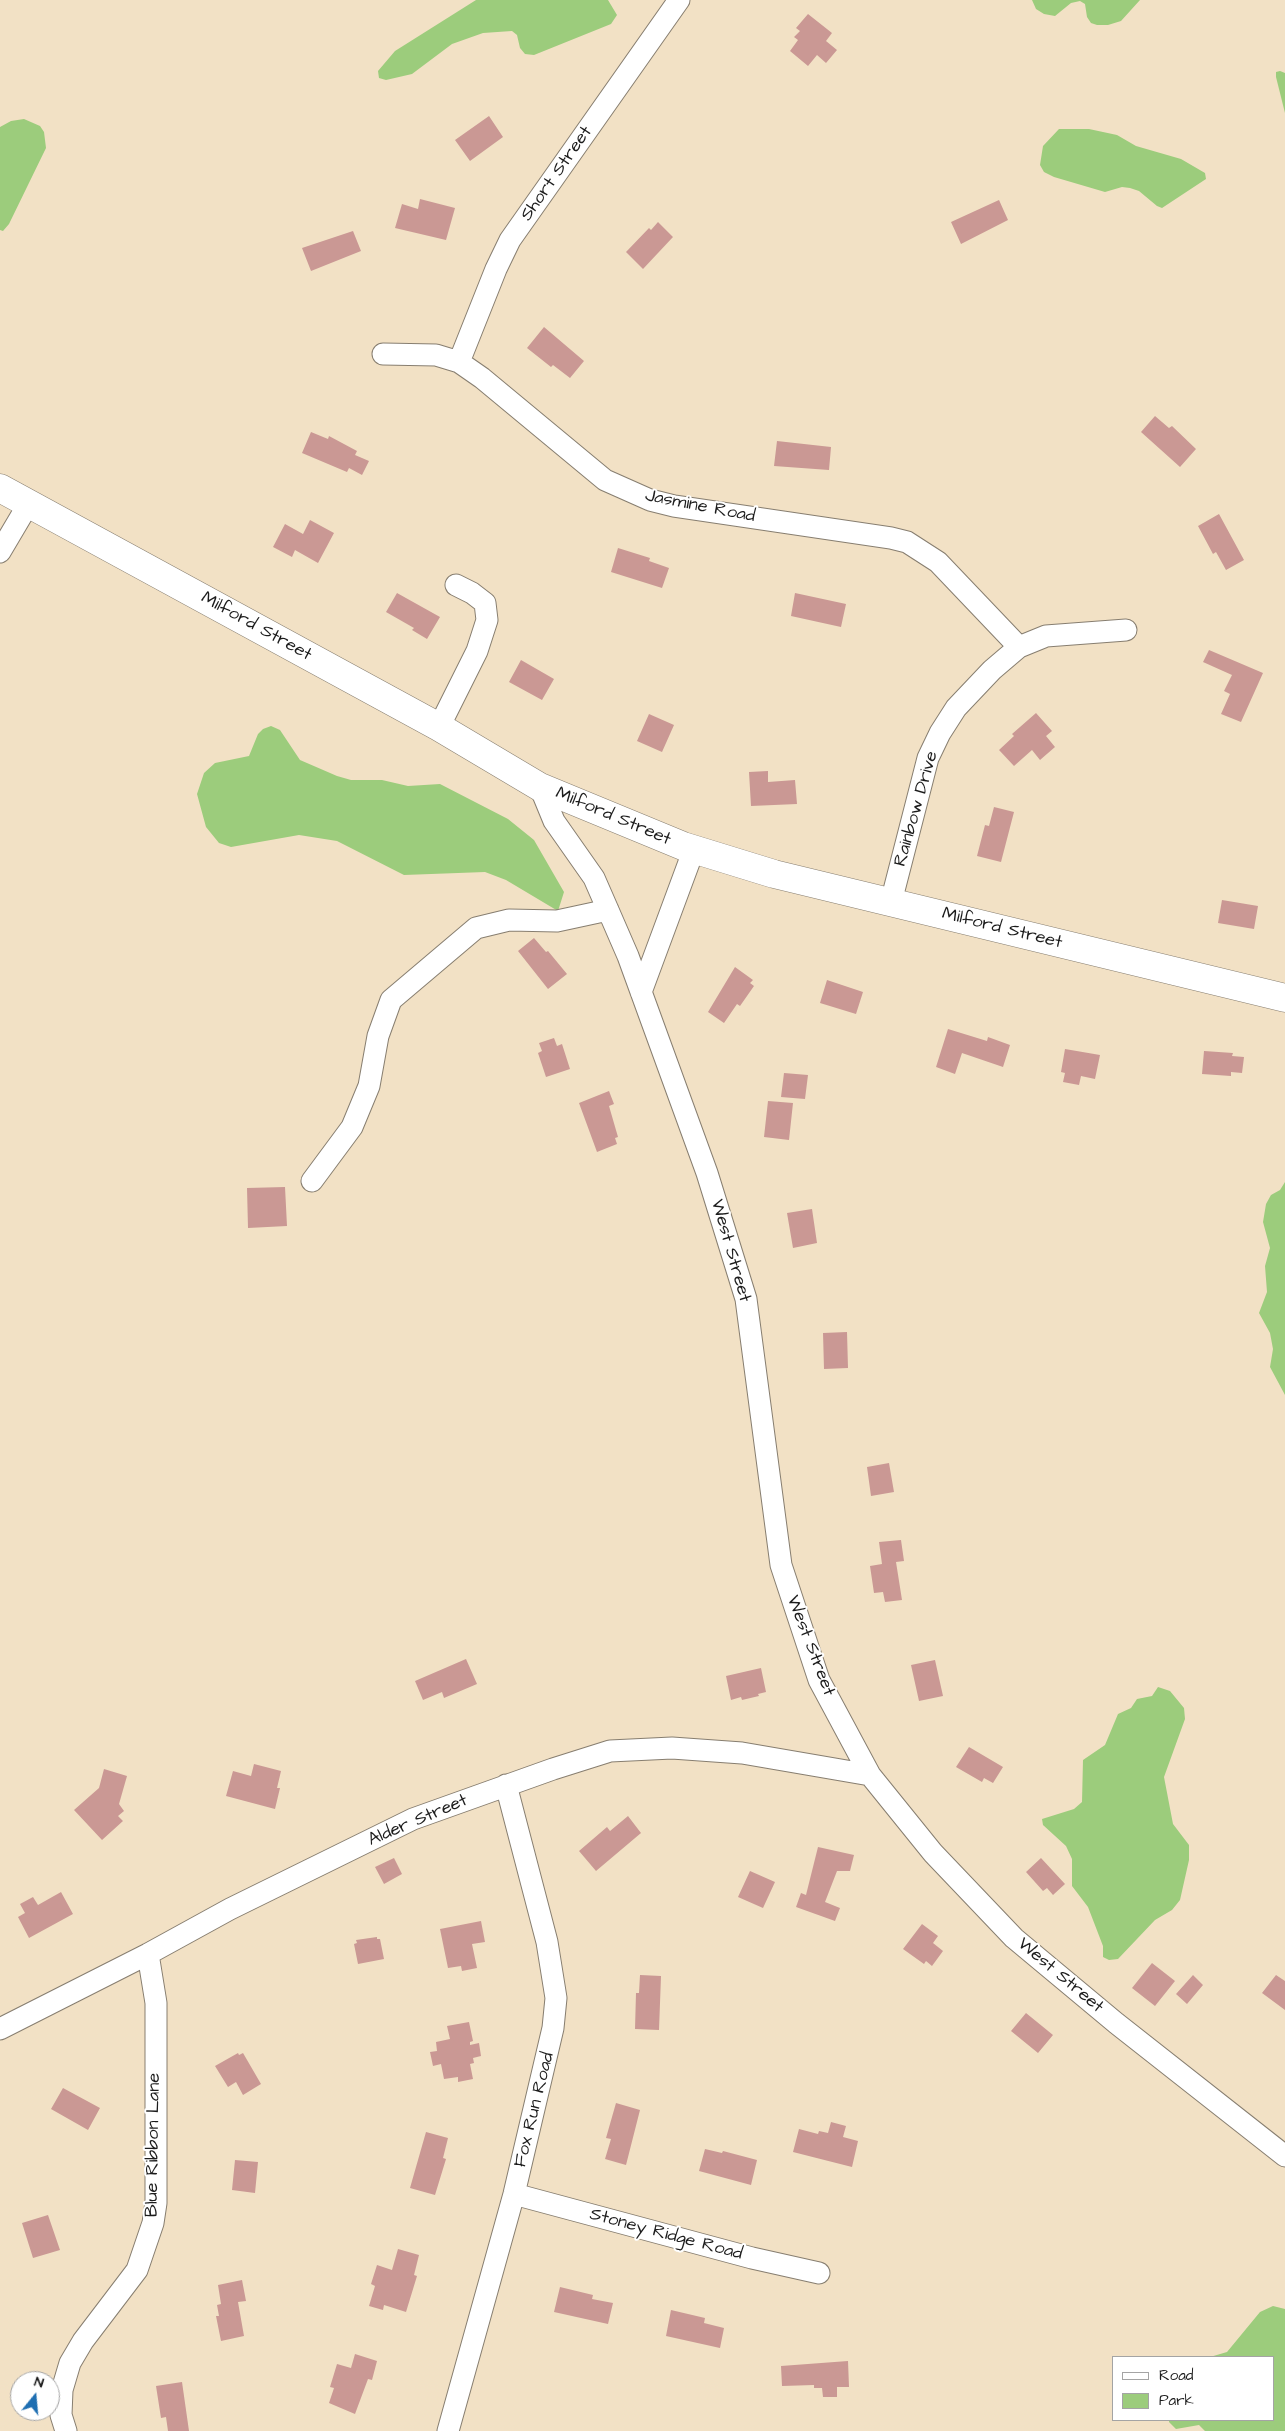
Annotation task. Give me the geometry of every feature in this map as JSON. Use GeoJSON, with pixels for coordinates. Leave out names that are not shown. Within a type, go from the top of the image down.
{"type":"FeatureCollection","features":[{"type":"Feature","properties":{"kind":"main road","name":"Milford Street"},"geometry":{"type":"LineString","coordinates":[[0,488],[439,726],[540,786],[694,849],[774,874],[1285,998]]}},
{"type":"Feature","properties":{"kind":"street","name":"Short Street"},"geometry":{"type":"LineString","coordinates":[[459,362],[496,269],[510,240],[674,2]]}},
{"type":"Feature","properties":{"kind":"street","name":"Jasmine Road"},"geometry":{"type":"LineString","coordinates":[[383,354],[436,355],[459,362],[482,378],[605,480],[627,491],[674,506],[891,538],[907,542],[938,562],[1019,647]]}},
{"type":"Feature","properties":{"kind":"street"},"geometry":{"type":"LineString","coordinates":[[0,552],[29,503]]}},
{"type":"Feature","properties":{"kind":"street"},"geometry":{"type":"LineString","coordinates":[[439,726],[477,651],[487,620],[485,603],[472,592],[456,585]]}},
{"type":"Feature","properties":{"kind":"street","name":"Rainbow Drive"},"geometry":{"type":"LineString","coordinates":[[891,902],[928,758],[940,733],[956,708],[1019,647],[1046,636],[1126,630]]}},
{"type":"Feature","properties":{"kind":"street","name":"West Street"},"geometry":{"type":"LineString","coordinates":[[540,786],[554,821],[594,878],[608,910],[641,992],[707,1173],[746,1299],[781,1565],[819,1680],[870,1774],[933,1853],[1014,1938],[1116,2023],[1285,2156]]}},
{"type":"Feature","properties":{"kind":"street"},"geometry":{"type":"LineString","coordinates":[[641,992],[694,849]]}},
{"type":"Feature","properties":{"kind":"street"},"geometry":{"type":"LineString","coordinates":[[312,1181],[352,1127],[369,1086],[378,1036],[391,1000],[476,928],[509,920],[557,920],[608,910]]}},
{"type":"Feature","properties":{"kind":"street","name":"Alder Street"},"geometry":{"type":"LineString","coordinates":[[0,2029],[148,1954],[230,1909],[412,1819],[506,1785],[610,1752],[672,1748],[742,1753],[870,1774]]}},
{"type":"Feature","properties":{"kind":"street","name":"Fox Run Road"},"geometry":{"type":"LineString","coordinates":[[448,2431],[514,2194],[549,2052],[556,1998],[547,1942],[506,1785]]}},
{"type":"Feature","properties":{"kind":"street","name":"Blue Ribbon Lane"},"geometry":{"type":"LineString","coordinates":[[66,2431],[61,2415],[62,2390],[70,2363],[84,2341],[137,2270],[152,2223],[156,2203],[156,2003],[148,1954]]}},
{"type":"Feature","properties":{"kind":"street","name":"Stoney Ridge Road"},"geometry":{"type":"LineString","coordinates":[[514,2194],[752,2258],[818,2273]]}},
{"type":"Feature","properties":{"kind":"green space"},"geometry":{"type":"Polygon","coordinates":[[[476,0],[608,0],[617,15],[611,24],[534,55],[525,54],[520,48],[517,35],[512,31],[483,33],[452,44],[412,74],[386,80],[379,78],[378,71],[395,51],[476,0]]]}},
{"type":"Feature","properties":{"kind":"green space"},"geometry":{"type":"Polygon","coordinates":[[[1032,0],[1140,0],[1121,21],[1108,25],[1097,25],[1091,23],[1087,17],[1085,4],[1080,1],[1071,3],[1055,16],[1044,14],[1036,9],[1032,0]]]}},
{"type":"Feature","properties":{"kind":"green space"},"geometry":{"type":"Polygon","coordinates":[[[1276,72],[1285,73],[1285,113],[1276,77],[1276,72]]]}},
{"type":"Feature","properties":{"kind":"green space"},"geometry":{"type":"Polygon","coordinates":[[[24,119],[40,126],[44,132],[46,148],[9,224],[3,231],[0,230],[0,127],[11,121],[24,119]]]}},
{"type":"Feature","properties":{"kind":"green space"},"geometry":{"type":"Polygon","coordinates":[[[1059,129],[1089,129],[1117,135],[1136,146],[1181,159],[1205,173],[1206,179],[1162,208],[1139,191],[1130,188],[1122,187],[1105,192],[1054,177],[1044,172],[1040,165],[1043,146],[1059,129]]]}},
{"type":"Feature","properties":{"kind":"green space"},"geometry":{"type":"Polygon","coordinates":[[[271,726],[280,730],[300,760],[337,776],[351,780],[382,780],[408,786],[440,784],[508,819],[534,840],[564,892],[558,911],[506,880],[485,872],[404,875],[337,841],[299,835],[231,847],[219,843],[206,827],[197,794],[204,773],[215,763],[249,756],[258,734],[263,729],[271,726]]]}},
{"type":"Feature","properties":{"kind":"green space"},"geometry":{"type":"Polygon","coordinates":[[[1285,1182],[1285,1395],[1270,1367],[1273,1349],[1270,1333],[1259,1313],[1267,1292],[1265,1266],[1270,1248],[1263,1222],[1266,1204],[1271,1195],[1280,1190],[1285,1182]]]}},
{"type":"Feature","properties":{"kind":"green space"},"geometry":{"type":"Polygon","coordinates":[[[1158,1687],[1170,1691],[1184,1708],[1185,1719],[1164,1777],[1173,1824],[1189,1845],[1189,1860],[1180,1900],[1172,1910],[1155,1920],[1118,1959],[1109,1960],[1103,1957],[1103,1946],[1088,1907],[1072,1886],[1072,1859],[1066,1846],[1043,1825],[1042,1819],[1074,1809],[1082,1802],[1083,1760],[1105,1745],[1118,1714],[1131,1708],[1137,1699],[1152,1696],[1158,1687]]]}},
{"type":"Feature","properties":{"kind":"green space"},"geometry":{"type":"Polygon","coordinates":[[[1273,2306],[1285,2309],[1285,2431],[1205,2431],[1199,2425],[1176,2429],[1169,2421],[1275,2421],[1275,2356],[1213,2356],[1227,2352],[1260,2312],[1273,2306]]]}},
{"type":"Feature","properties":{"kind":"building"},"geometry":{"type":"Polygon","coordinates":[[[808,14],[832,33],[826,41],[837,50],[826,63],[817,55],[808,66],[790,51],[798,40],[794,37],[800,31],[796,28],[808,14]]]}},
{"type":"Feature","properties":{"kind":"building"},"geometry":{"type":"Polygon","coordinates":[[[489,116],[503,137],[470,161],[455,140],[489,116]]]}},
{"type":"Feature","properties":{"kind":"building"},"geometry":{"type":"Polygon","coordinates":[[[420,199],[455,208],[446,240],[395,228],[402,204],[418,209],[420,199]]]}},
{"type":"Feature","properties":{"kind":"building"},"geometry":{"type":"Polygon","coordinates":[[[999,200],[1008,220],[961,244],[951,222],[999,200]]]}},
{"type":"Feature","properties":{"kind":"building"},"geometry":{"type":"Polygon","coordinates":[[[658,222],[673,237],[643,269],[626,252],[649,228],[651,230],[658,222]]]}},
{"type":"Feature","properties":{"kind":"building"},"geometry":{"type":"Polygon","coordinates":[[[353,231],[361,251],[311,271],[302,248],[353,231]]]}},
{"type":"Feature","properties":{"kind":"building"},"geometry":{"type":"Polygon","coordinates":[[[544,327],[584,361],[570,378],[553,365],[551,367],[527,348],[544,327]]]}},
{"type":"Feature","properties":{"kind":"building"},"geometry":{"type":"Polygon","coordinates":[[[1155,416],[1169,428],[1172,426],[1196,449],[1180,467],[1141,432],[1155,416]]]}},
{"type":"Feature","properties":{"kind":"building"},"geometry":{"type":"Polygon","coordinates":[[[311,432],[328,439],[329,436],[357,451],[355,455],[369,461],[362,475],[349,468],[347,472],[302,453],[311,432]]]}},
{"type":"Feature","properties":{"kind":"building"},"geometry":{"type":"Polygon","coordinates":[[[777,441],[831,447],[829,470],[774,466],[777,441]]]}},
{"type":"Feature","properties":{"kind":"building"},"geometry":{"type":"Polygon","coordinates":[[[1219,514],[1244,560],[1226,570],[1216,552],[1213,554],[1198,526],[1219,514]]]}},
{"type":"Feature","properties":{"kind":"building"},"geometry":{"type":"Polygon","coordinates":[[[310,520],[334,533],[318,563],[295,550],[292,557],[273,547],[285,524],[303,534],[310,520]]]}},
{"type":"Feature","properties":{"kind":"building"},"geometry":{"type":"Polygon","coordinates":[[[618,548],[650,558],[649,561],[669,568],[662,588],[611,572],[618,548]]]}},
{"type":"Feature","properties":{"kind":"building"},"geometry":{"type":"Polygon","coordinates":[[[397,593],[440,617],[427,639],[412,630],[414,628],[386,612],[397,593]]]}},
{"type":"Feature","properties":{"kind":"building"},"geometry":{"type":"Polygon","coordinates":[[[795,593],[846,604],[841,627],[791,616],[795,593]]]}},
{"type":"Feature","properties":{"kind":"building"},"geometry":{"type":"Polygon","coordinates":[[[1209,650],[1263,673],[1241,722],[1221,714],[1230,694],[1224,691],[1232,675],[1203,662],[1209,650]]]}},
{"type":"Feature","properties":{"kind":"building"},"geometry":{"type":"Polygon","coordinates":[[[521,660],[554,679],[542,700],[509,682],[521,660]]]}},
{"type":"Feature","properties":{"kind":"building"},"geometry":{"type":"Polygon","coordinates":[[[1036,713],[1052,731],[1046,736],[1055,747],[1040,760],[1032,750],[1014,766],[999,750],[1014,736],[1012,734],[1036,713]]]}},
{"type":"Feature","properties":{"kind":"building"},"geometry":{"type":"Polygon","coordinates":[[[649,714],[674,725],[662,752],[637,741],[649,714]]]}},
{"type":"Feature","properties":{"kind":"building"},"geometry":{"type":"Polygon","coordinates":[[[768,771],[768,782],[795,780],[797,804],[751,806],[749,772],[768,771]]]}},
{"type":"Feature","properties":{"kind":"building"},"geometry":{"type":"Polygon","coordinates":[[[994,807],[1014,812],[1001,862],[977,856],[985,825],[989,826],[994,807]]]}},
{"type":"Feature","properties":{"kind":"building"},"geometry":{"type":"Polygon","coordinates":[[[1222,900],[1258,906],[1254,929],[1218,923],[1222,900]]]}},
{"type":"Feature","properties":{"kind":"building"},"geometry":{"type":"Polygon","coordinates":[[[534,938],[546,952],[548,951],[567,974],[548,989],[518,951],[534,938]]]}},
{"type":"Feature","properties":{"kind":"building"},"geometry":{"type":"Polygon","coordinates":[[[735,967],[753,980],[750,983],[754,986],[740,1006],[737,1004],[724,1023],[708,1012],[735,967]]]}},
{"type":"Feature","properties":{"kind":"building"},"geometry":{"type":"Polygon","coordinates":[[[827,980],[863,992],[856,1014],[820,1003],[827,980]]]}},
{"type":"Feature","properties":{"kind":"building"},"geometry":{"type":"Polygon","coordinates":[[[948,1029],[987,1041],[988,1037],[1010,1045],[1003,1067],[962,1053],[955,1074],[936,1067],[948,1029]]]}},
{"type":"Feature","properties":{"kind":"building"},"geometry":{"type":"Polygon","coordinates":[[[554,1038],[557,1046],[562,1044],[570,1069],[546,1077],[538,1053],[542,1051],[539,1043],[554,1038]]]}},
{"type":"Feature","properties":{"kind":"building"},"geometry":{"type":"Polygon","coordinates":[[[1065,1049],[1100,1055],[1095,1079],[1081,1076],[1079,1085],[1063,1082],[1065,1073],[1061,1072],[1065,1049]]]}},
{"type":"Feature","properties":{"kind":"building"},"geometry":{"type":"Polygon","coordinates":[[[1204,1051],[1233,1053],[1232,1056],[1244,1057],[1242,1073],[1231,1072],[1231,1076],[1202,1074],[1204,1051]]]}},
{"type":"Feature","properties":{"kind":"building"},"geometry":{"type":"Polygon","coordinates":[[[784,1073],[808,1075],[805,1099],[781,1097],[784,1073]]]}},
{"type":"Feature","properties":{"kind":"building"},"geometry":{"type":"Polygon","coordinates":[[[609,1091],[614,1104],[609,1106],[618,1137],[615,1138],[617,1144],[597,1152],[579,1103],[609,1091]]]}},
{"type":"Feature","properties":{"kind":"building"},"geometry":{"type":"Polygon","coordinates":[[[768,1101],[793,1103],[789,1140],[764,1137],[768,1101]]]}},
{"type":"Feature","properties":{"kind":"building"},"geometry":{"type":"Polygon","coordinates":[[[285,1187],[287,1226],[248,1228],[247,1188],[285,1187]]]}},
{"type":"Feature","properties":{"kind":"building"},"geometry":{"type":"Polygon","coordinates":[[[812,1209],[817,1243],[793,1248],[787,1213],[812,1209]]]}},
{"type":"Feature","properties":{"kind":"building"},"geometry":{"type":"Polygon","coordinates":[[[847,1332],[848,1368],[824,1369],[823,1333],[847,1332]]]}},
{"type":"Feature","properties":{"kind":"building"},"geometry":{"type":"Polygon","coordinates":[[[889,1463],[894,1492],[871,1496],[867,1467],[889,1463]]]}},
{"type":"Feature","properties":{"kind":"building"},"geometry":{"type":"Polygon","coordinates":[[[901,1540],[904,1561],[896,1562],[902,1600],[885,1602],[883,1592],[874,1593],[870,1566],[882,1564],[879,1542],[901,1540]]]}},
{"type":"Feature","properties":{"kind":"building"},"geometry":{"type":"Polygon","coordinates":[[[466,1659],[477,1684],[444,1698],[442,1692],[423,1700],[415,1681],[466,1659]]]}},
{"type":"Feature","properties":{"kind":"building"},"geometry":{"type":"Polygon","coordinates":[[[935,1660],[943,1696],[919,1701],[911,1665],[935,1660]]]}},
{"type":"Feature","properties":{"kind":"building"},"geometry":{"type":"Polygon","coordinates":[[[761,1668],[766,1692],[758,1694],[759,1696],[742,1700],[741,1697],[731,1700],[726,1676],[761,1668]]]}},
{"type":"Feature","properties":{"kind":"building"},"geometry":{"type":"Polygon","coordinates":[[[969,1747],[1003,1767],[993,1783],[984,1778],[982,1782],[956,1767],[969,1747]]]}},
{"type":"Feature","properties":{"kind":"building"},"geometry":{"type":"Polygon","coordinates":[[[254,1764],[281,1771],[277,1788],[280,1788],[275,1809],[226,1796],[233,1771],[251,1776],[254,1764]]]}},
{"type":"Feature","properties":{"kind":"building"},"geometry":{"type":"Polygon","coordinates":[[[104,1769],[127,1776],[119,1804],[124,1811],[118,1816],[123,1821],[102,1840],[74,1810],[99,1788],[104,1769]]]}},
{"type":"Feature","properties":{"kind":"building"},"geometry":{"type":"Polygon","coordinates":[[[628,1816],[641,1833],[596,1871],[579,1851],[607,1827],[610,1831],[628,1816]]]}},
{"type":"Feature","properties":{"kind":"building"},"geometry":{"type":"Polygon","coordinates":[[[818,1847],[854,1855],[850,1871],[837,1871],[825,1902],[840,1908],[835,1921],[796,1907],[801,1893],[806,1895],[818,1847]]]}},
{"type":"Feature","properties":{"kind":"building"},"geometry":{"type":"Polygon","coordinates":[[[394,1858],[402,1874],[384,1884],[375,1867],[394,1858]]]}},
{"type":"Feature","properties":{"kind":"building"},"geometry":{"type":"Polygon","coordinates":[[[1041,1858],[1065,1884],[1053,1895],[1047,1888],[1043,1891],[1026,1872],[1041,1858]]]}},
{"type":"Feature","properties":{"kind":"building"},"geometry":{"type":"Polygon","coordinates":[[[750,1871],[775,1882],[763,1908],[738,1897],[750,1871]]]}},
{"type":"Feature","properties":{"kind":"building"},"geometry":{"type":"Polygon","coordinates":[[[61,1892],[73,1914],[29,1938],[18,1917],[25,1913],[20,1904],[33,1897],[38,1905],[61,1892]]]}},
{"type":"Feature","properties":{"kind":"building"},"geometry":{"type":"Polygon","coordinates":[[[481,1921],[485,1942],[472,1944],[477,1968],[462,1971],[461,1966],[448,1968],[440,1929],[481,1921]]]}},
{"type":"Feature","properties":{"kind":"building"},"geometry":{"type":"Polygon","coordinates":[[[922,1924],[938,1936],[933,1943],[943,1951],[932,1966],[926,1961],[924,1964],[903,1949],[922,1924]]]}},
{"type":"Feature","properties":{"kind":"building"},"geometry":{"type":"Polygon","coordinates":[[[377,1937],[377,1939],[380,1939],[384,1959],[358,1964],[354,1944],[357,1943],[356,1940],[377,1937]]]}},
{"type":"Feature","properties":{"kind":"building"},"geometry":{"type":"Polygon","coordinates":[[[1152,1963],[1175,1981],[1155,2006],[1132,1988],[1152,1963]]]}},
{"type":"Feature","properties":{"kind":"building"},"geometry":{"type":"Polygon","coordinates":[[[640,1975],[661,1976],[659,2030],[635,2029],[636,1993],[639,1993],[640,1975]]]}},
{"type":"Feature","properties":{"kind":"building"},"geometry":{"type":"Polygon","coordinates":[[[1193,1975],[1203,1985],[1187,2004],[1176,1994],[1193,1975]]]}},
{"type":"Feature","properties":{"kind":"building"},"geometry":{"type":"Polygon","coordinates":[[[1276,1975],[1285,1981],[1285,2010],[1262,1993],[1276,1975]]]}},
{"type":"Feature","properties":{"kind":"building"},"geometry":{"type":"Polygon","coordinates":[[[1026,2013],[1053,2035],[1038,2053],[1011,2031],[1026,2013]]]}},
{"type":"Feature","properties":{"kind":"building"},"geometry":{"type":"Polygon","coordinates":[[[469,2022],[473,2041],[470,2042],[470,2045],[479,2043],[481,2056],[473,2058],[474,2063],[470,2064],[473,2079],[458,2082],[458,2077],[444,2079],[441,2064],[433,2066],[430,2052],[437,2051],[436,2042],[450,2039],[447,2026],[469,2022]]]}},
{"type":"Feature","properties":{"kind":"building"},"geometry":{"type":"Polygon","coordinates":[[[238,2053],[239,2055],[243,2053],[261,2084],[243,2095],[236,2082],[228,2087],[215,2066],[238,2053]]]}},
{"type":"Feature","properties":{"kind":"building"},"geometry":{"type":"Polygon","coordinates":[[[63,2088],[100,2108],[88,2130],[51,2109],[63,2088]]]}},
{"type":"Feature","properties":{"kind":"building"},"geometry":{"type":"Polygon","coordinates":[[[616,2103],[640,2110],[626,2165],[605,2159],[611,2139],[606,2138],[616,2103]]]}},
{"type":"Feature","properties":{"kind":"building"},"geometry":{"type":"Polygon","coordinates":[[[831,2122],[846,2126],[843,2137],[858,2141],[852,2167],[793,2152],[799,2129],[818,2134],[819,2131],[828,2133],[831,2122]]]}},
{"type":"Feature","properties":{"kind":"building"},"geometry":{"type":"Polygon","coordinates":[[[426,2132],[448,2138],[443,2158],[446,2159],[435,2195],[410,2188],[426,2132]]]}},
{"type":"Feature","properties":{"kind":"building"},"geometry":{"type":"Polygon","coordinates":[[[705,2149],[722,2153],[723,2151],[757,2160],[751,2185],[699,2171],[705,2149]]]}},
{"type":"Feature","properties":{"kind":"building"},"geometry":{"type":"Polygon","coordinates":[[[235,2160],[258,2162],[255,2193],[232,2190],[235,2160]]]}},
{"type":"Feature","properties":{"kind":"building"},"geometry":{"type":"Polygon","coordinates":[[[48,2215],[60,2250],[33,2258],[22,2223],[48,2215]]]}},
{"type":"Feature","properties":{"kind":"building"},"geometry":{"type":"Polygon","coordinates":[[[398,2249],[419,2255],[414,2275],[417,2276],[406,2312],[384,2305],[383,2310],[369,2306],[375,2286],[371,2284],[377,2265],[392,2270],[398,2249]]]}},
{"type":"Feature","properties":{"kind":"building"},"geometry":{"type":"Polygon","coordinates":[[[242,2280],[246,2301],[238,2302],[244,2336],[221,2341],[216,2316],[219,2316],[217,2305],[221,2304],[218,2285],[242,2280]]]}},
{"type":"Feature","properties":{"kind":"building"},"geometry":{"type":"Polygon","coordinates":[[[560,2287],[593,2295],[592,2299],[613,2303],[608,2324],[554,2312],[560,2287]]]}},
{"type":"Feature","properties":{"kind":"building"},"geometry":{"type":"Polygon","coordinates":[[[671,2310],[705,2318],[704,2323],[724,2328],[720,2348],[666,2336],[671,2310]]]}},
{"type":"Feature","properties":{"kind":"building"},"geometry":{"type":"Polygon","coordinates":[[[355,2354],[377,2361],[372,2380],[368,2379],[355,2414],[329,2403],[334,2388],[330,2387],[337,2364],[351,2368],[355,2354]]]}},
{"type":"Feature","properties":{"kind":"building"},"geometry":{"type":"Polygon","coordinates":[[[848,2361],[849,2387],[837,2387],[837,2397],[823,2397],[822,2388],[814,2388],[814,2385],[782,2386],[781,2366],[848,2361]]]}},
{"type":"Feature","properties":{"kind":"building"},"geometry":{"type":"Polygon","coordinates":[[[182,2382],[189,2431],[168,2431],[166,2417],[161,2418],[156,2386],[182,2382]]]}}]}
